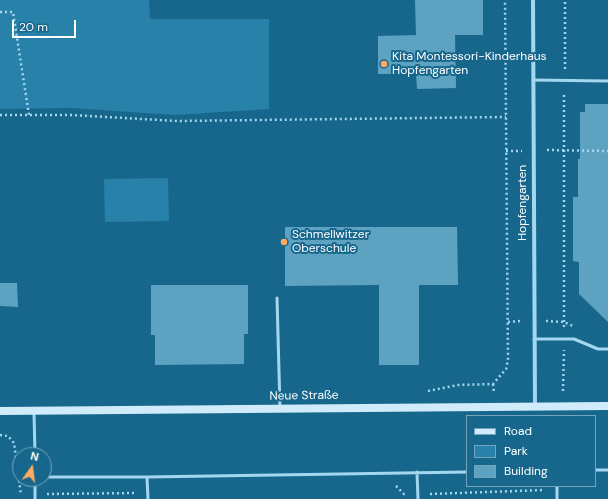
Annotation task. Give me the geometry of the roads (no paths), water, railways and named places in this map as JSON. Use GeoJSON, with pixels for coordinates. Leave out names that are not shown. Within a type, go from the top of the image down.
{"type":"FeatureCollection","features":[{"type":"Feature","properties":{"kind":"street","name":"Hopfengarten"},"geometry":{"type":"LineString","coordinates":[[533,0],[532,80],[535,406]]}},
{"type":"Feature","properties":{"kind":"street","name":"Neue Straße"},"geometry":{"type":"LineString","coordinates":[[0,411],[608,406]]}},
{"type":"Feature","properties":{"kind":"lane"},"geometry":{"type":"LineString","coordinates":[[532,80],[608,82]]}},
{"type":"Feature","properties":{"kind":"lane"},"geometry":{"type":"LineString","coordinates":[[276,298],[280,408]]}},
{"type":"Feature","properties":{"kind":"lane"},"geometry":{"type":"LineString","coordinates":[[534,339],[574,339],[598,349],[608,349]]}},
{"type":"Feature","properties":{"kind":"lane"},"geometry":{"type":"LineString","coordinates":[[34,410],[34,447]]}},
{"type":"Feature","properties":{"kind":"lane"},"geometry":{"type":"LineString","coordinates":[[596,470],[608,470]]}},
{"type":"Feature","properties":{"kind":"lane"},"geometry":{"type":"LineString","coordinates":[[417,472],[418,499]]}},
{"type":"Feature","properties":{"kind":"lane"},"geometry":{"type":"LineString","coordinates":[[52,477],[466,472]]}},
{"type":"Feature","properties":{"kind":"lane"},"geometry":{"type":"LineString","coordinates":[[147,477],[148,499]]}},
{"type":"Feature","properties":{"kind":"lane"},"geometry":{"type":"LineString","coordinates":[[35,487],[35,499]]}},
{"type":"Feature","properties":{"kind":"lane"},"geometry":{"type":"LineString","coordinates":[[557,488],[557,499]]}},
{"type":"Feature","properties":{"kind":"place","name":"Kita Montessori-Kinderhaus Hopfengarten"},"geometry":{"type":"Point","coordinates":[384,64]}},
{"type":"Feature","properties":{"kind":"place","name":"Schmellwitzer Oberschule"},"geometry":{"type":"Point","coordinates":[284,242]}}]}
